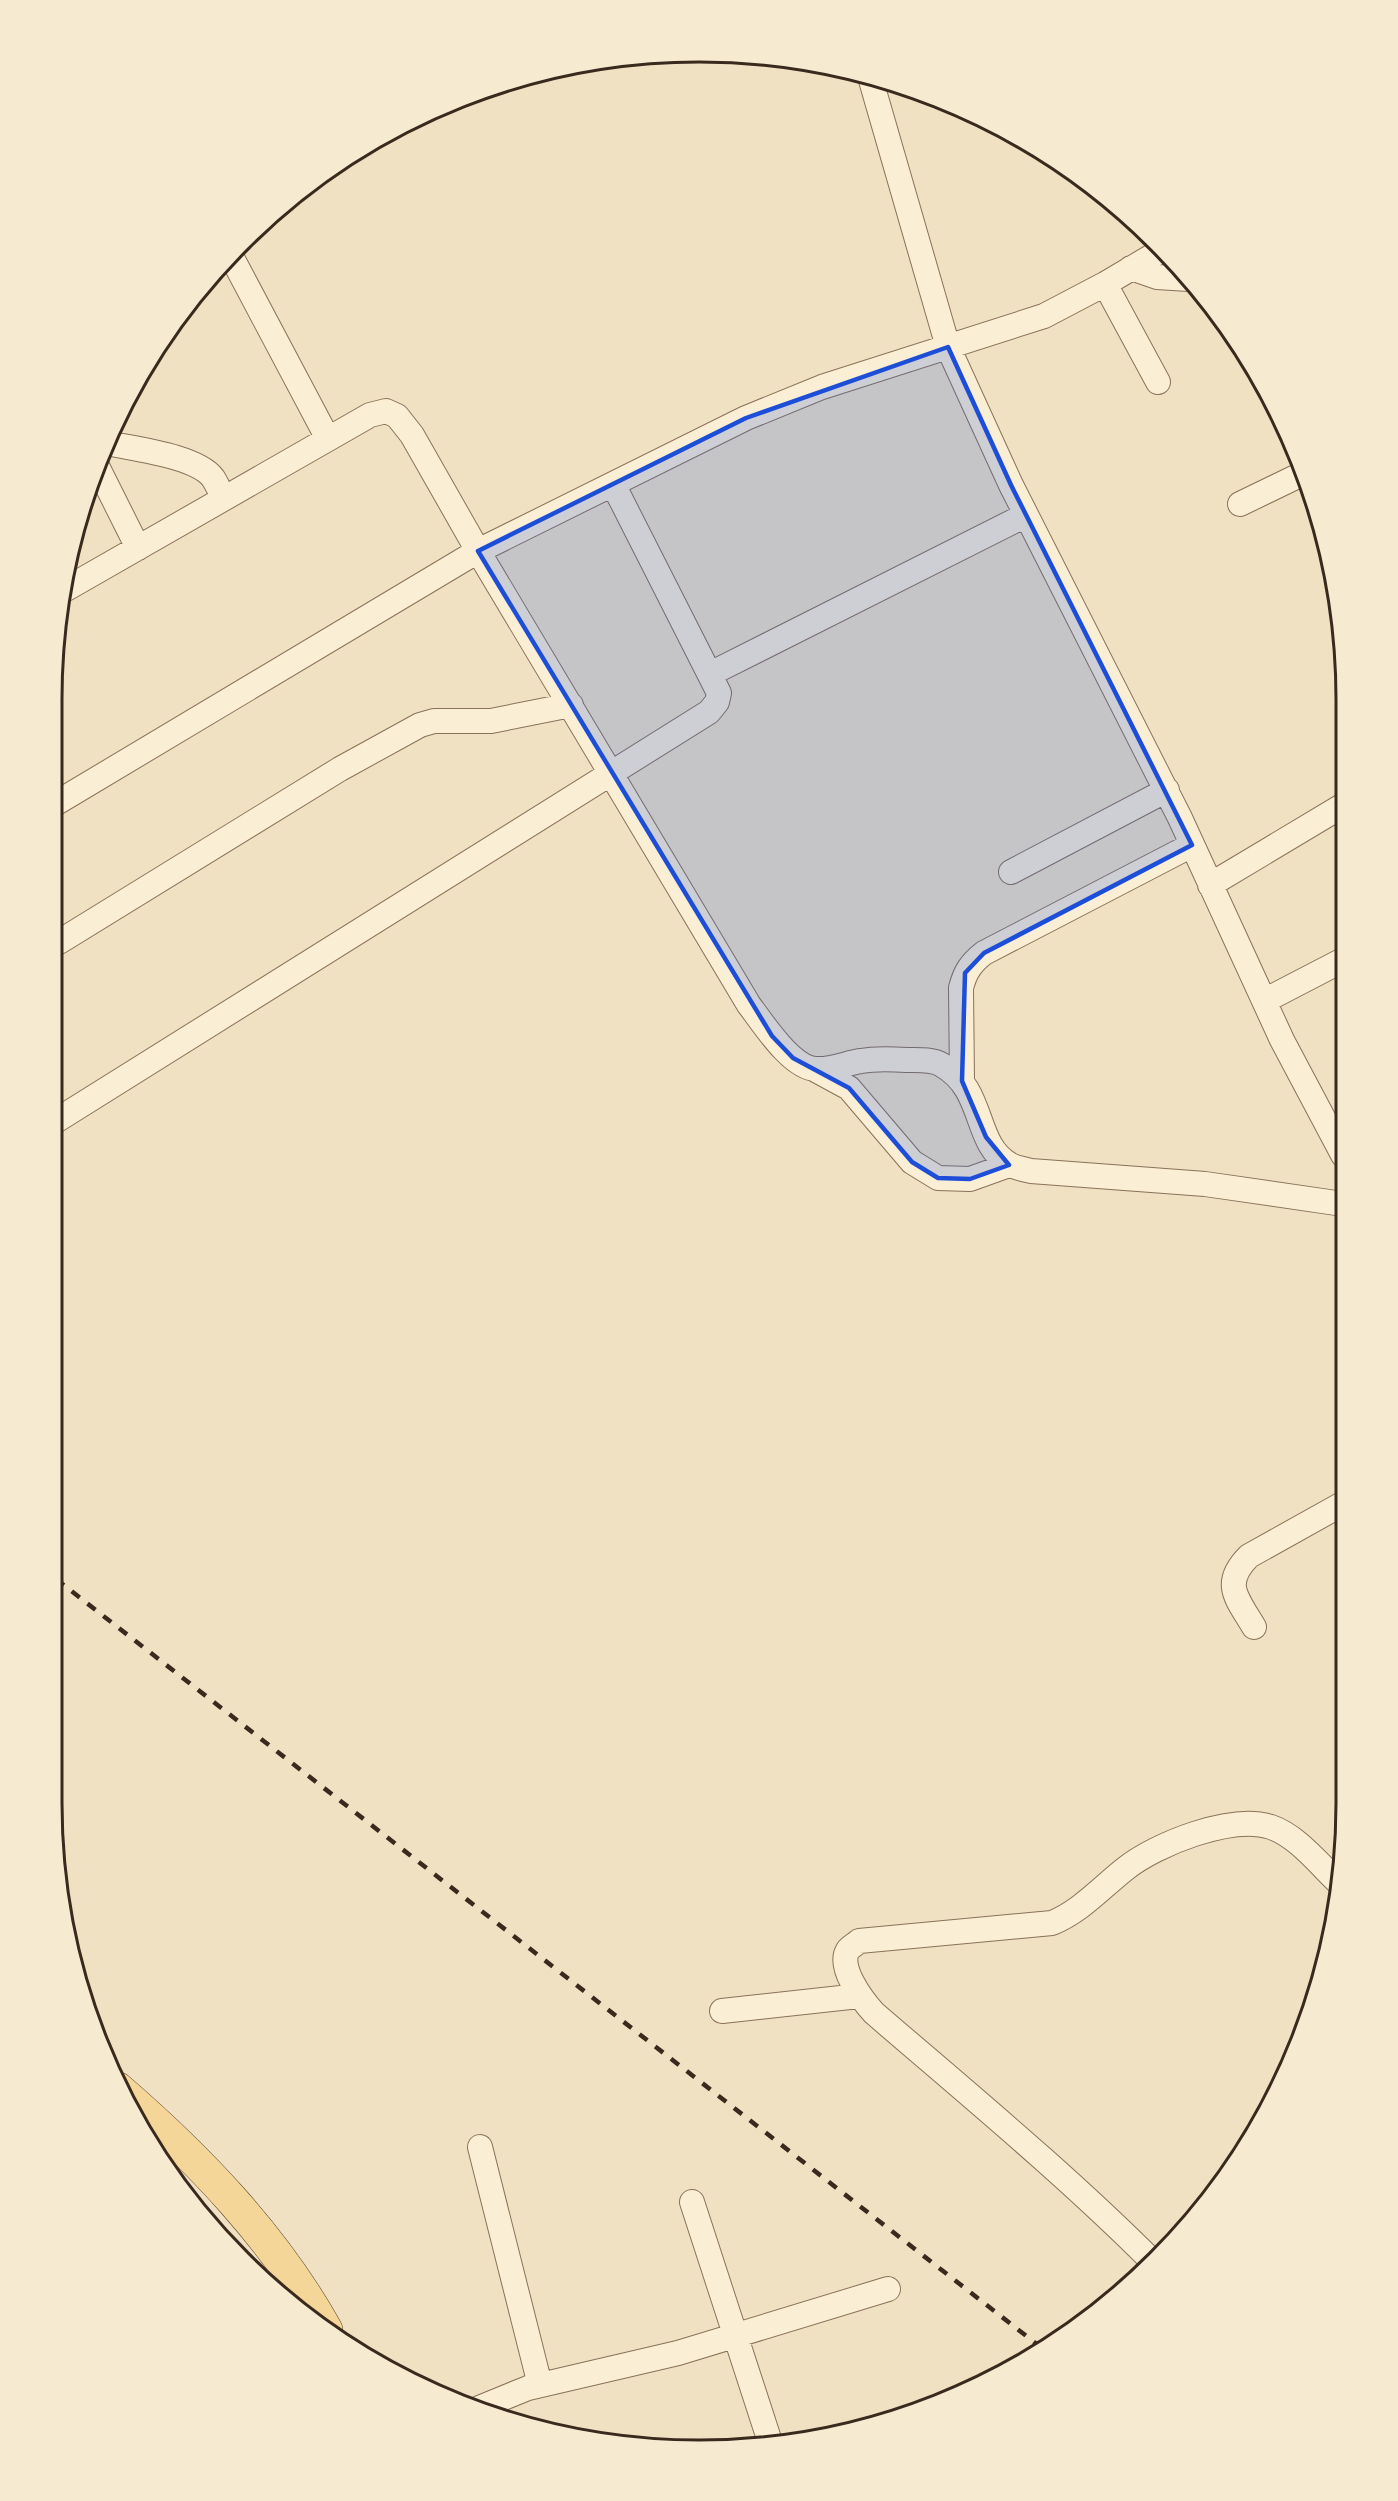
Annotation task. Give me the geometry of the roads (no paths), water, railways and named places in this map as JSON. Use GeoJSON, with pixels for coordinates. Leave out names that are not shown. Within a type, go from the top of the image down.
{"type":"FeatureCollection","features":[{"type":"Feature","properties":{"kind":"main road"},"geometry":{"type":"LineString","coordinates":[[141,2109],[191,2154],[264,2237],[303,2289],[315,2311]]}},
{"type":"Feature","properties":{"kind":"street"},"geometry":{"type":"LineString","coordinates":[[872,86],[948,347],[1026,515],[1167,790],[1282,1040],[1336,1142]]}},
{"type":"Feature","properties":{"kind":"street"},"geometry":{"type":"LineString","coordinates":[[62,800],[478,551],[612,484],[746,418],[822,387],[1044,316],[1155,254]]}},
{"type":"Feature","properties":{"kind":"street"},"geometry":{"type":"LineString","coordinates":[[235,262],[328,440]]}},
{"type":"Feature","properties":{"kind":"street"},"geometry":{"type":"LineString","coordinates":[[1131,268],[1157,277],[1177,278]]}},
{"type":"Feature","properties":{"kind":"street"},"geometry":{"type":"LineString","coordinates":[[1105,284],[1158,382]]}},
{"type":"Feature","properties":{"kind":"street"},"geometry":{"type":"LineString","coordinates":[[72,585],[370,415],[386,411],[397,416],[412,435],[478,551],[749,1005],[772,1036],[793,1058],[849,1088],[912,1162],[938,1178],[970,1179],[1009,1165]]}},
{"type":"Feature","properties":{"kind":"street"},"geometry":{"type":"LineString","coordinates":[[115,445],[185,460],[200,466],[213,477],[224,498]]}},
{"type":"Feature","properties":{"kind":"street"},"geometry":{"type":"LineString","coordinates":[[102,477],[138,548]]}},
{"type":"Feature","properties":{"kind":"street"},"geometry":{"type":"LineString","coordinates":[[1240,504],[1296,477]]}},
{"type":"Feature","properties":{"kind":"street"},"geometry":{"type":"LineString","coordinates":[[62,1117],[709,712],[717,702],[719,693],[612,484]]}},
{"type":"Feature","properties":{"kind":"street"},"geometry":{"type":"LineString","coordinates":[[710,674],[1026,515]]}},
{"type":"Feature","properties":{"kind":"street"},"geometry":{"type":"LineString","coordinates":[[62,940],[340,769],[420,726],[434,721],[491,721],[571,705]]}},
{"type":"Feature","properties":{"kind":"street"},"geometry":{"type":"LineString","coordinates":[[1011,872],[1167,790]]}},
{"type":"Feature","properties":{"kind":"street"},"geometry":{"type":"LineString","coordinates":[[1210,885],[1336,810]]}},
{"type":"Feature","properties":{"kind":"street"},"geometry":{"type":"LineString","coordinates":[[962,1082],[961,988],[965,973],[973,962],[984,953],[1192,845]]}},
{"type":"Feature","properties":{"kind":"street"},"geometry":{"type":"LineString","coordinates":[[1264,1001],[1336,964]]}},
{"type":"Feature","properties":{"kind":"street"},"geometry":{"type":"LineString","coordinates":[[814,1069],[833,1068],[862,1060],[888,1059],[941,1064],[962,1082],[973,1096],[986,1137],[995,1152],[1009,1165],[1030,1171],[1205,1184],[1336,1203]]}},
{"type":"Feature","properties":{"kind":"street"},"geometry":{"type":"LineString","coordinates":[[1254,1627],[1236,1596],[1232,1580],[1237,1568],[1249,1556],[1336,1507]]}},
{"type":"Feature","properties":{"kind":"street"},"geometry":{"type":"LineString","coordinates":[[1147,2256],[981,2105],[874,2013],[859,1996],[850,1976],[845,1957],[848,1949],[859,1941],[1052,1923],[1068,1916],[1127,1867],[1156,1849],[1207,1829],[1243,1825],[1270,1826],[1289,1836],[1332,1876]]}},
{"type":"Feature","properties":{"kind":"street"},"geometry":{"type":"LineString","coordinates":[[722,2011],[859,1996]]}},
{"type":"Feature","properties":{"kind":"street"},"geometry":{"type":"LineString","coordinates":[[480,2147],[540,2385]]}},
{"type":"Feature","properties":{"kind":"street"},"geometry":{"type":"LineString","coordinates":[[692,2202],[768,2435]]}},
{"type":"Feature","properties":{"kind":"street"},"geometry":{"type":"LineString","coordinates":[[489,2404],[540,2385],[678,2353],[888,2289]]}},
{"type":"Feature","properties":{"kind":"railway"},"geometry":{"type":"LineString","coordinates":[[62,1584],[1035,2343]]}}]}
